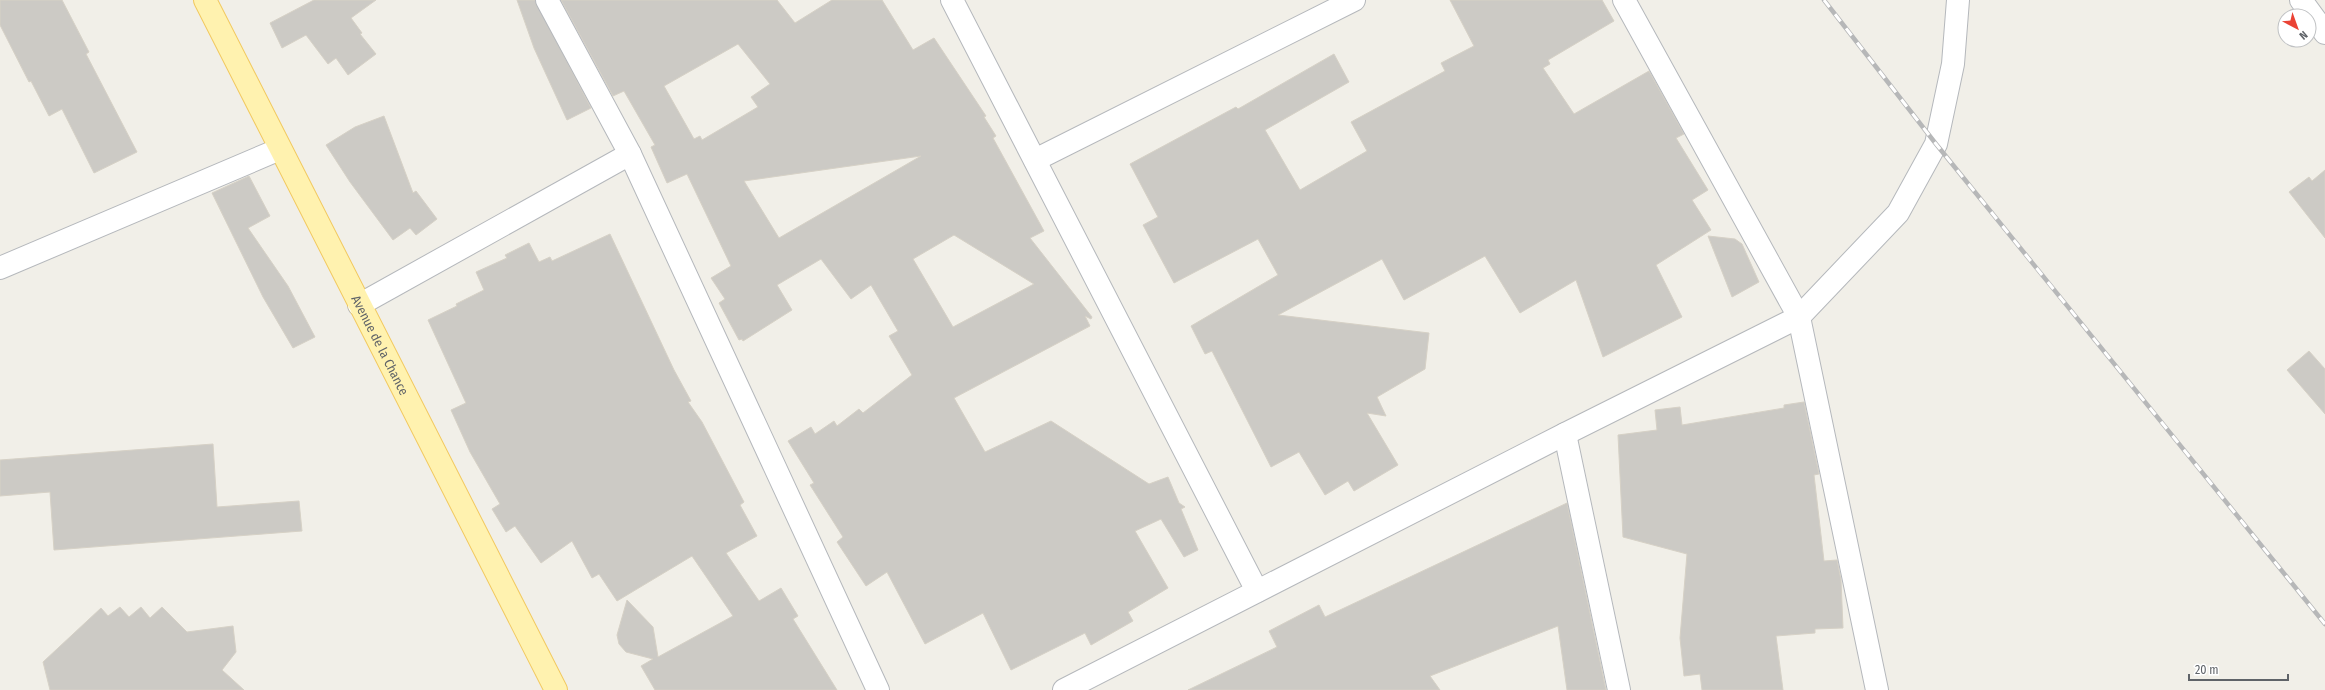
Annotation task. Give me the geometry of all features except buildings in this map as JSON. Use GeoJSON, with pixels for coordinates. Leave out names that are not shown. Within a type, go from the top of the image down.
{"type":"FeatureCollection","features":[{"type":"Feature","properties":{"kind":"main road","name":"Avenue de la Chance"},"geometry":{"type":"LineString","coordinates":[[205,0],[556,690]]}},
{"type":"Feature","properties":{"kind":"street"},"geometry":{"type":"LineString","coordinates":[[547,0],[630,154],[878,690]]}},
{"type":"Feature","properties":{"kind":"street"},"geometry":{"type":"LineString","coordinates":[[952,0],[1257,591]]}},
{"type":"Feature","properties":{"kind":"street"},"geometry":{"type":"LineString","coordinates":[[1035,160],[1354,0]]}},
{"type":"Feature","properties":{"kind":"street"},"geometry":{"type":"LineString","coordinates":[[1624,0],[1799,317],[1877,690]]}},
{"type":"Feature","properties":{"kind":"street"},"geometry":{"type":"LineString","coordinates":[[1064,690],[1565,434],[1799,317],[1898,213],[1936,144],[1954,64],[1958,0]]}},
{"type":"Feature","properties":{"kind":"street"},"geometry":{"type":"LineString","coordinates":[[2301,0],[2325,32]]}},
{"type":"Feature","properties":{"kind":"street"},"geometry":{"type":"LineString","coordinates":[[0,268],[280,149]]}},
{"type":"Feature","properties":{"kind":"street"},"geometry":{"type":"LineString","coordinates":[[359,305],[630,154]]}},
{"type":"Feature","properties":{"kind":"street"},"geometry":{"type":"LineString","coordinates":[[1565,434],[1619,690]]}},
{"type":"Feature","properties":{"kind":"railway"},"geometry":{"type":"LineString","coordinates":[[1824,0],[1936,144],[2325,624]]}}]}
